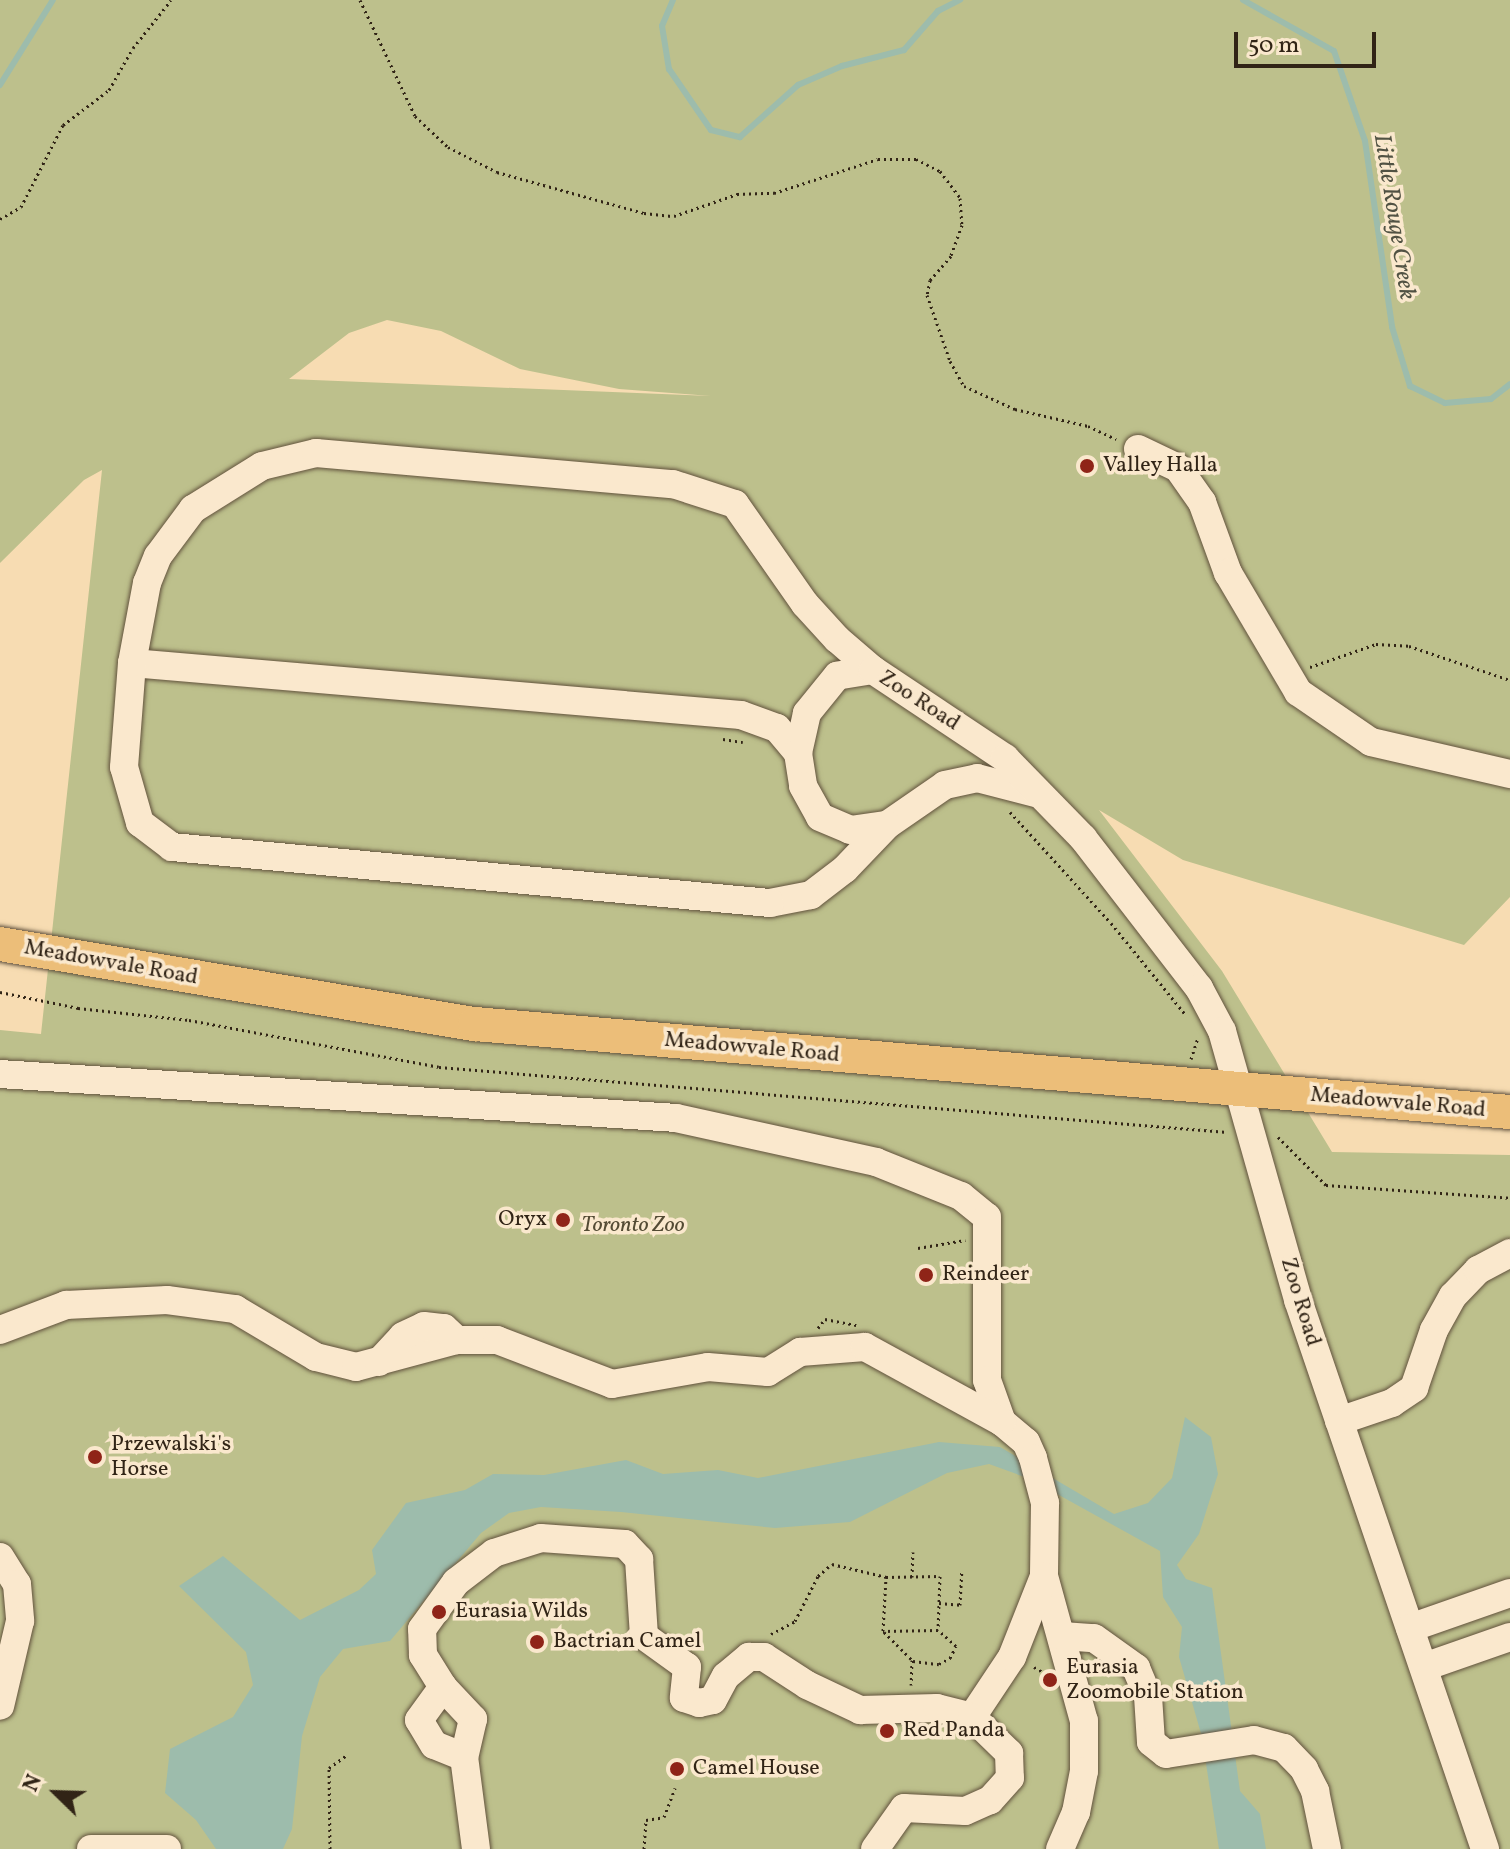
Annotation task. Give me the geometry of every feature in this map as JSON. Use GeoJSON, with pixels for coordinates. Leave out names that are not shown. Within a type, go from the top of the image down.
{"type":"FeatureCollection","features":[{"type":"Feature","properties":{"kind":"main road","name":"Meadowvale Road"},"geometry":{"type":"LineString","coordinates":[[0,944],[475,1024],[1510,1112]]}},
{"type":"Feature","properties":{"kind":"street"},"geometry":{"type":"LineString","coordinates":[[1138,449],[1178,468],[1202,502],[1228,573],[1291,682],[1371,742],[1510,774]]}},
{"type":"Feature","properties":{"kind":"street"},"geometry":{"type":"LineString","coordinates":[[873,670],[805,604],[735,504],[673,484],[316,453],[262,466],[193,509],[158,556],[147,583],[132,663],[124,767],[140,823],[172,847],[770,903],[811,895],[845,869],[887,825]]}},
{"type":"Feature","properties":{"kind":"street"},"geometry":{"type":"LineString","coordinates":[[132,663],[741,715],[777,728],[798,753]]}},
{"type":"Feature","properties":{"kind":"street","name":"Zoo Road"},"geometry":{"type":"LineString","coordinates":[[1044,796],[977,778],[945,785],[887,825],[850,830],[820,817],[803,786],[798,753],[807,713],[819,693],[837,676],[873,670],[1005,758],[1044,796],[1083,838],[1199,988],[1222,1031],[1294,1286],[1485,1849]]}},
{"type":"Feature","properties":{"kind":"street"},"geometry":{"type":"LineString","coordinates":[[0,1074],[676,1118],[876,1162],[961,1196],[987,1217],[987,1380],[1002,1422]]}},
{"type":"Feature","properties":{"kind":"street"},"geometry":{"type":"LineString","coordinates":[[1339,1421],[1392,1403],[1414,1388],[1434,1330],[1453,1296],[1478,1270],[1510,1253]]}},
{"type":"Feature","properties":{"kind":"street"},"geometry":{"type":"LineString","coordinates":[[0,1330],[66,1305],[167,1300],[235,1309],[316,1357],[356,1367],[457,1340],[497,1340],[612,1384],[708,1367],[768,1372],[800,1352],[865,1347],[1002,1422],[1026,1442],[1033,1458],[1045,1503],[1044,1576],[1084,1721],[1084,1771],[1076,1812],[1060,1849]]}},
{"type":"Feature","properties":{"kind":"street"},"geometry":{"type":"LineString","coordinates":[[476,1849],[464,1757],[473,1719],[443,1687],[423,1655],[422,1629],[456,1582],[494,1553],[541,1538],[625,1544],[639,1559],[644,1636],[687,1667],[684,1698],[699,1703],[713,1700],[726,1676],[749,1657],[764,1657],[807,1685],[860,1710],[937,1708],[972,1717],[1009,1753],[1010,1778],[990,1800],[965,1811],[904,1808],[875,1849]]}},
{"type":"Feature","properties":{"kind":"street"},"geometry":{"type":"LineString","coordinates":[[0,1557],[17,1584],[20,1621],[0,1706]]}},
{"type":"Feature","properties":{"kind":"street"},"geometry":{"type":"LineString","coordinates":[[972,1717],[1012,1657],[1044,1576]]}},
{"type":"Feature","properties":{"kind":"street"},"geometry":{"type":"LineString","coordinates":[[1410,1628],[1510,1593]]}},
{"type":"Feature","properties":{"kind":"street"},"geometry":{"type":"LineString","coordinates":[[1062,1636],[1094,1638],[1136,1668],[1148,1696],[1151,1742],[1166,1754],[1254,1740],[1284,1748],[1304,1769],[1315,1791],[1327,1849]]}},
{"type":"Feature","properties":{"kind":"street"},"geometry":{"type":"LineString","coordinates":[[1424,1667],[1510,1637]]}},
{"type":"Feature","properties":{"kind":"street"},"geometry":{"type":"LineString","coordinates":[[443,1687],[419,1720],[434,1745],[464,1757]]}},
{"type":"Feature","properties":{"kind":"street"},"geometry":{"type":"LineString","coordinates":[[91,1849],[167,1849]]}},
{"type":"Feature","properties":{"kind":"path"},"geometry":{"type":"LineString","coordinates":[[0,219],[21,207],[63,125],[109,90],[133,48],[171,0]]}},
{"type":"Feature","properties":{"kind":"path"},"geometry":{"type":"LineString","coordinates":[[360,0],[415,116],[448,147],[497,172],[644,213],[674,216],[737,194],[774,193],[800,186],[878,159],[916,159],[940,171],[960,198],[962,225],[951,256],[930,280],[927,295],[950,361],[964,386],[1015,409],[1088,426],[1138,449]]}},
{"type":"Feature","properties":{"kind":"path"},"geometry":{"type":"LineString","coordinates":[[1291,682],[1310,666],[1376,644],[1409,646],[1510,680]]}},
{"type":"Feature","properties":{"kind":"path"},"geometry":{"type":"LineString","coordinates":[[715,737],[746,743]]}},
{"type":"Feature","properties":{"kind":"path"},"geometry":{"type":"LineString","coordinates":[[1008,811],[1091,899],[1188,1018]]}},
{"type":"Feature","properties":{"kind":"path"},"geometry":{"type":"LineString","coordinates":[[0,992],[78,1008],[189,1020],[439,1067],[1225,1132]]}},
{"type":"Feature","properties":{"kind":"path"},"geometry":{"type":"LineString","coordinates":[[1191,1059],[1199,1047],[1198,1030]]}},
{"type":"Feature","properties":{"kind":"path"},"geometry":{"type":"LineString","coordinates":[[1279,1137],[1326,1185],[1510,1198]]}},
{"type":"Feature","properties":{"kind":"path"},"geometry":{"type":"LineString","coordinates":[[918,1248],[989,1236]]}},
{"type":"Feature","properties":{"kind":"path"},"geometry":{"type":"LineString","coordinates":[[912,1577],[913,1552]]}},
{"type":"Feature","properties":{"kind":"path"},"geometry":{"type":"LineString","coordinates":[[749,1657],[777,1628],[795,1621],[809,1602],[818,1576],[832,1564],[886,1577],[940,1576],[938,1630]]}},
{"type":"Feature","properties":{"kind":"path"},"geometry":{"type":"LineString","coordinates":[[939,1603],[960,1605],[962,1571]]}},
{"type":"Feature","properties":{"kind":"path"},"geometry":{"type":"LineString","coordinates":[[883,1631],[938,1630],[956,1646],[950,1658],[939,1664],[912,1660],[883,1631],[886,1577]]}},
{"type":"Feature","properties":{"kind":"path"},"geometry":{"type":"LineString","coordinates":[[1012,1657],[1053,1678],[1054,1687],[1075,1686]]}},
{"type":"Feature","properties":{"kind":"path"},"geometry":{"type":"LineString","coordinates":[[910,1709],[912,1660]]}},
{"type":"Feature","properties":{"kind":"path"},"geometry":{"type":"LineString","coordinates":[[330,1849],[329,1768],[347,1755]]}},
{"type":"Feature","properties":{"kind":"path"},"geometry":{"type":"LineString","coordinates":[[644,1849],[646,1820],[664,1817],[675,1788]]}},
{"type":"Feature","properties":{"kind":"green space","name":"Toronto Zoo"},"geometry":{"type":"Polygon","coordinates":[[[0,0],[1510,0],[1510,897],[1464,945],[1183,860],[1099,810],[1222,971],[1332,1152],[1510,1155],[1510,1849],[0,1849],[0,1030],[41,1034],[102,470],[84,480],[0,563],[0,0]],[[387,320],[349,333],[289,379],[711,396],[619,389],[520,369],[441,331],[387,320]]]}},
{"type":"Feature","properties":{"kind":"shaded area"},"geometry":{"type":"Polygon","coordinates":[[[1185,1417],[1211,1437],[1218,1474],[1199,1534],[1177,1565],[1186,1579],[1212,1588],[1240,1791],[1260,1814],[1266,1849],[1219,1849],[1202,1737],[1179,1657],[1182,1627],[1163,1597],[1160,1551],[1030,1479],[989,1464],[947,1473],[850,1522],[775,1528],[541,1507],[509,1513],[481,1533],[390,1641],[343,1649],[320,1677],[302,1736],[292,1829],[283,1849],[216,1849],[196,1820],[165,1793],[170,1749],[233,1717],[253,1685],[246,1652],[179,1586],[223,1556],[300,1620],[359,1590],[376,1574],[372,1550],[406,1503],[465,1490],[493,1474],[544,1475],[626,1460],[663,1474],[718,1470],[758,1478],[939,1442],[1000,1447],[1114,1514],[1148,1503],[1172,1478],[1185,1417]]]}},
{"type":"Feature","properties":{"kind":"waterway","name":"Little Rouge Creek"},"geometry":{"type":"LineString","coordinates":[[0,85],[53,0]]}},
{"type":"Feature","properties":{"kind":"waterway","name":"Little Rouge Creek"},"geometry":{"type":"LineString","coordinates":[[673,0],[662,26],[669,69],[711,130],[740,137],[798,85],[842,66],[904,50],[938,11],[960,0]]}},
{"type":"Feature","properties":{"kind":"waterway","name":"Little Rouge Creek"},"geometry":{"type":"LineString","coordinates":[[1243,0],[1334,51],[1365,141],[1392,327],[1410,386],[1445,403],[1491,399],[1510,384]]}},
{"type":"Feature","properties":{"kind":"place","name":"Valley Halla"},"geometry":{"type":"Point","coordinates":[1087,466]}},
{"type":"Feature","properties":{"kind":"place","name":"Oryx"},"geometry":{"type":"Point","coordinates":[563,1220]}},
{"type":"Feature","properties":{"kind":"place","name":"Reindeer"},"geometry":{"type":"Point","coordinates":[926,1275]}},
{"type":"Feature","properties":{"kind":"place","name":"Przewalski's Horse"},"geometry":{"type":"Point","coordinates":[95,1457]}},
{"type":"Feature","properties":{"kind":"place","name":"Eurasia Wilds"},"geometry":{"type":"Point","coordinates":[439,1612]}},
{"type":"Feature","properties":{"kind":"place","name":"Bactrian Camel"},"geometry":{"type":"Point","coordinates":[537,1642]}},
{"type":"Feature","properties":{"kind":"place","name":"Eurasia Zoomobile Station"},"geometry":{"type":"Point","coordinates":[1050,1680]}},
{"type":"Feature","properties":{"kind":"place","name":"Red Panda"},"geometry":{"type":"Point","coordinates":[887,1731]}},
{"type":"Feature","properties":{"kind":"place","name":"Camel House"},"geometry":{"type":"Point","coordinates":[677,1769]}}]}
